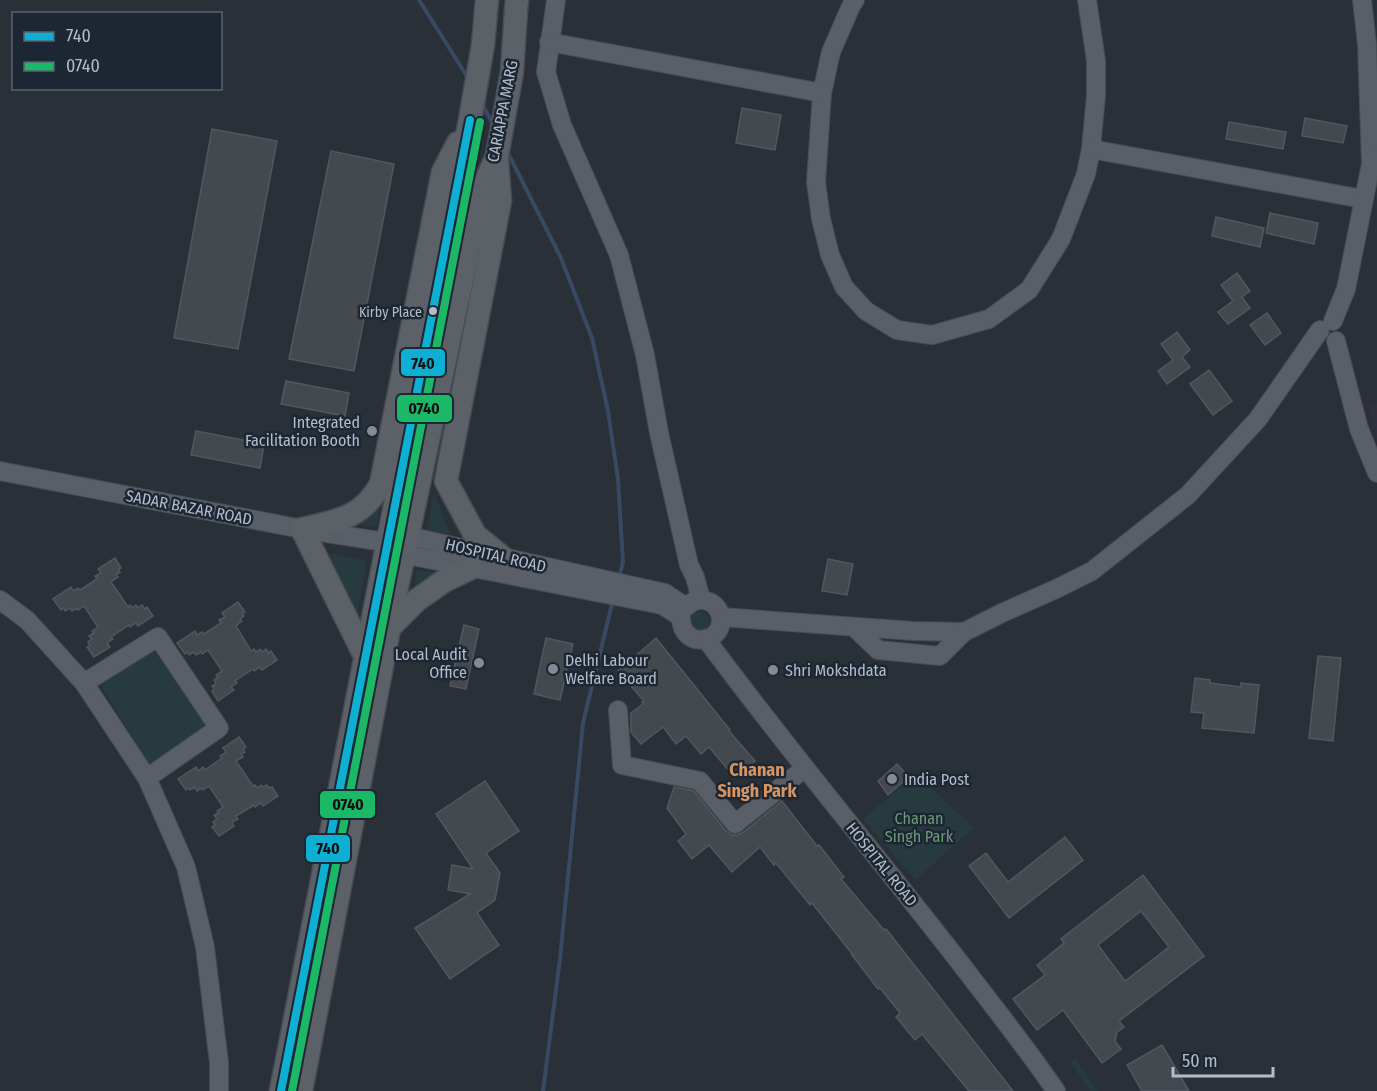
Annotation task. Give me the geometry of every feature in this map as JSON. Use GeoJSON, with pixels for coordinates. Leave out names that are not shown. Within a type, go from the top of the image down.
{"type":"FeatureCollection","features":[{"type":"Feature","properties":{"kind":"main road","name":"CARIAPPA MARG"},"geometry":{"type":"LineString","coordinates":[[281,1091],[391,626],[393,544],[398,498],[470,120],[483,45],[487,0]]}},
{"type":"Feature","properties":{"kind":"main road","name":"CARIAPPA MARG"},"geometry":{"type":"LineString","coordinates":[[301,1091],[366,658],[480,194],[497,156],[512,72],[517,0]]}},
{"type":"Feature","properties":{"kind":"main road"},"geometry":{"type":"LineString","coordinates":[[514,34],[530,0]]}},
{"type":"Feature","properties":{"kind":"main road"},"geometry":{"type":"LineString","coordinates":[[366,658],[302,529],[351,516],[368,503],[381,484],[443,172],[470,120]]}},
{"type":"Feature","properties":{"kind":"main road"},"geometry":{"type":"LineString","coordinates":[[497,156],[500,201],[446,481],[475,535],[502,557]]}},
{"type":"Feature","properties":{"kind":"main road"},"geometry":{"type":"LineString","coordinates":[[391,626],[417,600],[444,580],[471,568]]}},
{"type":"Feature","properties":{"kind":"street"},"geometry":{"type":"LineString","coordinates":[[556,0],[546,72],[562,124],[622,266],[645,355],[659,433],[689,565],[695,577],[689,608],[681,623],[685,633],[695,639],[706,639],[716,633],[721,617],[712,603],[689,608]]}},
{"type":"Feature","properties":{"kind":"street"},"geometry":{"type":"LineString","coordinates":[[855,0],[850,6],[831,52],[822,93],[816,182],[821,219],[830,255],[844,287],[866,311],[897,330],[932,335],[989,319],[1029,290],[1061,239],[1086,174],[1091,149],[1096,95],[1096,62],[1087,0]]}},
{"type":"Feature","properties":{"kind":"street"},"geometry":{"type":"LineString","coordinates":[[854,627],[878,650],[940,656],[964,632],[1092,571],[1188,495],[1258,419],[1327,326],[1346,289],[1363,199],[1374,159],[1362,0]]}},
{"type":"Feature","properties":{"kind":"street"},"geometry":{"type":"LineString","coordinates":[[1367,0],[1377,9]]}},
{"type":"Feature","properties":{"kind":"street"},"geometry":{"type":"LineString","coordinates":[[549,42],[822,93]]}},
{"type":"Feature","properties":{"kind":"street"},"geometry":{"type":"LineString","coordinates":[[1091,149],[1363,199]]}},
{"type":"Feature","properties":{"kind":"street"},"geometry":{"type":"LineString","coordinates":[[1336,341],[1359,429],[1377,473]]}},
{"type":"Feature","properties":{"kind":"street","name":"SADAR BAZAR ROAD"},"geometry":{"type":"LineString","coordinates":[[0,471],[302,529],[393,544]]}},
{"type":"Feature","properties":{"kind":"street","name":"HOSPITAL ROAD"},"geometry":{"type":"LineString","coordinates":[[393,544],[471,568],[593,584]]}},
{"type":"Feature","properties":{"kind":"street","name":"HOSPITAL ROAD"},"geometry":{"type":"LineString","coordinates":[[393,544],[502,557],[593,584],[649,596],[665,593],[689,608]]}},
{"type":"Feature","properties":{"kind":"street"},"geometry":{"type":"LineString","coordinates":[[0,600],[27,620],[84,683],[147,778],[186,867],[205,947],[219,1063],[219,1091]]}},
{"type":"Feature","properties":{"kind":"street"},"geometry":{"type":"LineString","coordinates":[[721,617],[964,632]]}},
{"type":"Feature","properties":{"kind":"street"},"geometry":{"type":"LineString","coordinates":[[84,683],[158,637],[219,728],[147,778]]}},
{"type":"Feature","properties":{"kind":"street","name":"HOSPITAL ROAD"},"geometry":{"type":"LineString","coordinates":[[706,639],[805,768],[951,951],[1056,1091]]}},
{"type":"Feature","properties":{"kind":"street"},"geometry":{"type":"LineString","coordinates":[[618,710],[622,765],[700,781],[735,824],[805,768]]}},
{"type":"Feature","properties":{"kind":"shaded area"},"geometry":{"type":"Polygon","coordinates":[[[1367,404],[1377,404],[1377,437],[1367,404]]]}},
{"type":"Feature","properties":{"kind":"green space"},"geometry":{"type":"Polygon","coordinates":[[[434,492],[450,534],[427,530],[434,492]]]}},
{"type":"Feature","properties":{"kind":"green space"},"geometry":{"type":"Polygon","coordinates":[[[381,503],[376,527],[359,524],[381,503]]]}},
{"type":"Feature","properties":{"kind":"green space"},"geometry":{"type":"Polygon","coordinates":[[[320,552],[367,560],[357,616],[320,552]]]}},
{"type":"Feature","properties":{"kind":"green space"},"geometry":{"type":"Polygon","coordinates":[[[417,570],[439,573],[415,588],[417,570]]]}},
{"type":"Feature","properties":{"kind":"green space"},"geometry":{"type":"Polygon","coordinates":[[[700,611],[707,614],[710,621],[707,628],[700,631],[693,628],[690,621],[693,614],[700,611]]]}},
{"type":"Feature","properties":{"kind":"green space"},"geometry":{"type":"Polygon","coordinates":[[[150,651],[159,654],[205,722],[203,731],[150,767],[99,682],[150,651]]]}},
{"type":"Feature","properties":{"kind":"green space","name":"Chanan Singh Park"},"geometry":{"type":"Polygon","coordinates":[[[916,774],[974,828],[915,880],[863,819],[916,774]]]}},
{"type":"Feature","properties":{"kind":"green space"},"geometry":{"type":"Polygon","coordinates":[[[1076,1059],[1098,1091],[1090,1091],[1071,1063],[1076,1059]]]}},
{"type":"Feature","properties":{"kind":"building"},"geometry":{"type":"Polygon","coordinates":[[[742,108],[781,115],[775,150],[736,143],[742,108]]]}},
{"type":"Feature","properties":{"kind":"building"},"geometry":{"type":"Polygon","coordinates":[[[1305,118],[1347,126],[1343,143],[1302,136],[1305,118]]]}},
{"type":"Feature","properties":{"kind":"building"},"geometry":{"type":"Polygon","coordinates":[[[1229,122],[1286,132],[1283,149],[1226,139],[1229,122]]]}},
{"type":"Feature","properties":{"kind":"building"},"geometry":{"type":"Polygon","coordinates":[[[212,129],[277,141],[238,349],[174,338],[212,129]]]}},
{"type":"Feature","properties":{"kind":"building"},"geometry":{"type":"Polygon","coordinates":[[[331,151],[394,164],[354,371],[289,359],[331,151]]]}},
{"type":"Feature","properties":{"kind":"building"},"geometry":{"type":"Polygon","coordinates":[[[1270,213],[1318,223],[1314,244],[1266,233],[1270,213]]]}},
{"type":"Feature","properties":{"kind":"building"},"geometry":{"type":"Polygon","coordinates":[[[1216,217],[1264,228],[1260,247],[1212,236],[1216,217]]]}},
{"type":"Feature","properties":{"kind":"building"},"geometry":{"type":"Polygon","coordinates":[[[1237,273],[1250,291],[1242,297],[1250,308],[1228,324],[1218,312],[1233,301],[1221,285],[1237,273]]]}},
{"type":"Feature","properties":{"kind":"building"},"geometry":{"type":"Polygon","coordinates":[[[1267,313],[1281,333],[1265,345],[1250,325],[1267,313]]]}},
{"type":"Feature","properties":{"kind":"building"},"geometry":{"type":"Polygon","coordinates":[[[1177,332],[1190,350],[1182,357],[1190,367],[1167,384],[1158,371],[1173,360],[1161,344],[1177,332]]]}},
{"type":"Feature","properties":{"kind":"building"},"geometry":{"type":"Polygon","coordinates":[[[1209,370],[1232,401],[1213,415],[1190,384],[1209,370]]]}},
{"type":"Feature","properties":{"kind":"building"},"geometry":{"type":"Polygon","coordinates":[[[286,381],[349,393],[345,416],[281,404],[286,381]]]}},
{"type":"Feature","properties":{"kind":"building"},"geometry":{"type":"Polygon","coordinates":[[[196,431],[264,444],[260,468],[191,455],[196,431]]]}},
{"type":"Feature","properties":{"kind":"building"},"geometry":{"type":"Polygon","coordinates":[[[115,558],[121,568],[118,569],[120,572],[116,575],[118,577],[111,582],[128,607],[130,605],[132,608],[136,605],[138,608],[142,605],[145,609],[147,607],[153,616],[138,626],[136,623],[130,627],[129,625],[111,637],[113,639],[107,643],[110,647],[94,657],[87,647],[90,645],[88,642],[92,639],[89,636],[98,627],[84,606],[78,610],[77,608],[72,611],[70,608],[65,611],[64,608],[61,610],[53,599],[71,587],[73,591],[78,588],[80,590],[97,579],[95,576],[101,573],[98,569],[115,558]]]}},
{"type":"Feature","properties":{"kind":"building"},"geometry":{"type":"Polygon","coordinates":[[[828,559],[853,564],[847,595],[822,591],[828,559]]]}},
{"type":"Feature","properties":{"kind":"building"},"geometry":{"type":"Polygon","coordinates":[[[238,602],[245,612],[240,619],[242,621],[236,626],[251,651],[254,649],[256,652],[260,649],[262,652],[266,649],[269,653],[271,651],[277,660],[262,670],[260,667],[254,671],[253,669],[235,681],[237,683],[231,687],[234,690],[218,701],[212,691],[214,689],[212,686],[216,684],[214,680],[218,677],[216,675],[222,671],[208,650],[202,654],[201,652],[196,655],[194,652],[189,655],[188,652],[185,654],[177,643],[195,631],[197,635],[202,632],[204,634],[221,623],[219,620],[225,617],[222,613],[238,602]]]}},
{"type":"Feature","properties":{"kind":"building"},"geometry":{"type":"Polygon","coordinates":[[[464,625],[479,629],[466,689],[450,686],[464,625]]]}},
{"type":"Feature","properties":{"kind":"building","name":"Delhi Labour Welfare Board"},"geometry":{"type":"Polygon","coordinates":[[[546,638],[573,644],[560,700],[534,694],[546,638]]]}},
{"type":"Feature","properties":{"kind":"building"},"geometry":{"type":"Polygon","coordinates":[[[656,638],[755,761],[735,778],[709,747],[701,754],[686,736],[676,744],[663,727],[641,744],[631,732],[631,713],[644,701],[618,671],[656,638]]]}},
{"type":"Feature","properties":{"kind":"building"},"geometry":{"type":"Polygon","coordinates":[[[1318,656],[1341,658],[1333,741],[1309,738],[1318,656]]]}},
{"type":"Feature","properties":{"kind":"building"},"geometry":{"type":"Polygon","coordinates":[[[1195,678],[1210,680],[1210,683],[1241,687],[1241,683],[1259,685],[1254,733],[1202,728],[1204,713],[1191,712],[1195,678]]]}},
{"type":"Feature","properties":{"kind":"building"},"geometry":{"type":"Polygon","coordinates":[[[239,737],[246,747],[243,749],[245,752],[241,754],[243,757],[236,761],[253,786],[272,787],[278,796],[263,806],[261,803],[255,807],[254,805],[236,816],[238,819],[232,822],[234,826],[219,836],[212,827],[215,825],[213,822],[217,819],[214,815],[219,813],[217,811],[223,807],[209,786],[203,790],[202,788],[197,791],[195,787],[186,790],[178,779],[196,767],[198,771],[203,767],[205,770],[222,758],[220,756],[226,752],[223,748],[239,737]]]}},
{"type":"Feature","properties":{"kind":"building"},"geometry":{"type":"Polygon","coordinates":[[[897,764],[909,777],[888,795],[878,781],[897,764]]]}},
{"type":"Feature","properties":{"kind":"building"},"geometry":{"type":"Polygon","coordinates":[[[485,781],[519,831],[486,853],[500,873],[495,900],[477,913],[499,945],[450,979],[415,928],[470,894],[448,890],[452,865],[473,869],[436,814],[485,781]]]}},
{"type":"Feature","properties":{"kind":"building"},"geometry":{"type":"Polygon","coordinates":[[[674,787],[694,791],[726,831],[732,835],[742,833],[782,801],[844,877],[841,879],[884,930],[886,929],[1013,1091],[969,1091],[922,1034],[915,1040],[896,1017],[900,1013],[880,988],[878,989],[812,903],[810,905],[760,847],[732,872],[709,845],[692,859],[678,841],[686,834],[667,808],[674,787]]]}},
{"type":"Feature","properties":{"kind":"building"},"geometry":{"type":"Polygon","coordinates":[[[1065,837],[1083,860],[1009,918],[969,866],[986,853],[1008,882],[1065,837]]]}},
{"type":"Feature","properties":{"kind":"building"},"geometry":{"type":"Polygon","coordinates":[[[1143,875],[1204,956],[1119,1021],[1124,1027],[1117,1032],[1115,1041],[1121,1049],[1102,1063],[1063,1010],[1037,1030],[1013,999],[1045,975],[1037,965],[1064,943],[1061,939],[1143,875]],[[1141,911],[1098,945],[1125,981],[1169,947],[1141,911]]]}},
{"type":"Feature","properties":{"kind":"building"},"geometry":{"type":"Polygon","coordinates":[[[1162,1045],[1189,1091],[1142,1091],[1127,1065],[1162,1045]]]}},
{"type":"Feature","properties":{"kind":"waterway"},"geometry":{"type":"LineString","coordinates":[[419,0],[468,78]]}},
{"type":"Feature","properties":{"kind":"waterway"},"geometry":{"type":"LineString","coordinates":[[482,104],[494,126]]}},
{"type":"Feature","properties":{"kind":"waterway"},"geometry":{"type":"LineString","coordinates":[[507,151],[561,258],[592,338],[608,411],[618,479],[623,562],[619,578]]}},
{"type":"Feature","properties":{"kind":"waterway"},"geometry":{"type":"LineString","coordinates":[[543,1091],[560,959],[583,723],[613,600]]}},
{"type":"Feature","properties":{"kind":"transit line","name":"740"},"geometry":{"type":"LineString","coordinates":[[281,1091],[470,120]]}},
{"type":"Feature","properties":{"kind":"transit line","name":"0740"},"geometry":{"type":"LineString","coordinates":[[292,1091],[480,122]]}},
{"type":"Feature","properties":{"kind":"place","name":"Kirby Place"},"geometry":{"type":"Point","coordinates":[433,311]}},
{"type":"Feature","properties":{"kind":"place","name":"Integrated Facilitation Booth"},"geometry":{"type":"Point","coordinates":[372,431]}},
{"type":"Feature","properties":{"kind":"place","name":"Local Audit Office"},"geometry":{"type":"Point","coordinates":[479,663]}},
{"type":"Feature","properties":{"kind":"place","name":"Delhi Labour Welfare Board"},"geometry":{"type":"Point","coordinates":[553,669]}},
{"type":"Feature","properties":{"kind":"place","name":"Shri Mokshdata"},"geometry":{"type":"Point","coordinates":[773,670]}},
{"type":"Feature","properties":{"kind":"place","name":"India Post"},"geometry":{"type":"Point","coordinates":[892,779]}},
{"type":"Feature","properties":{"kind":"district","name":"Chanan Singh Park"},"geometry":{"type":"Point","coordinates":[757,780]}}]}
